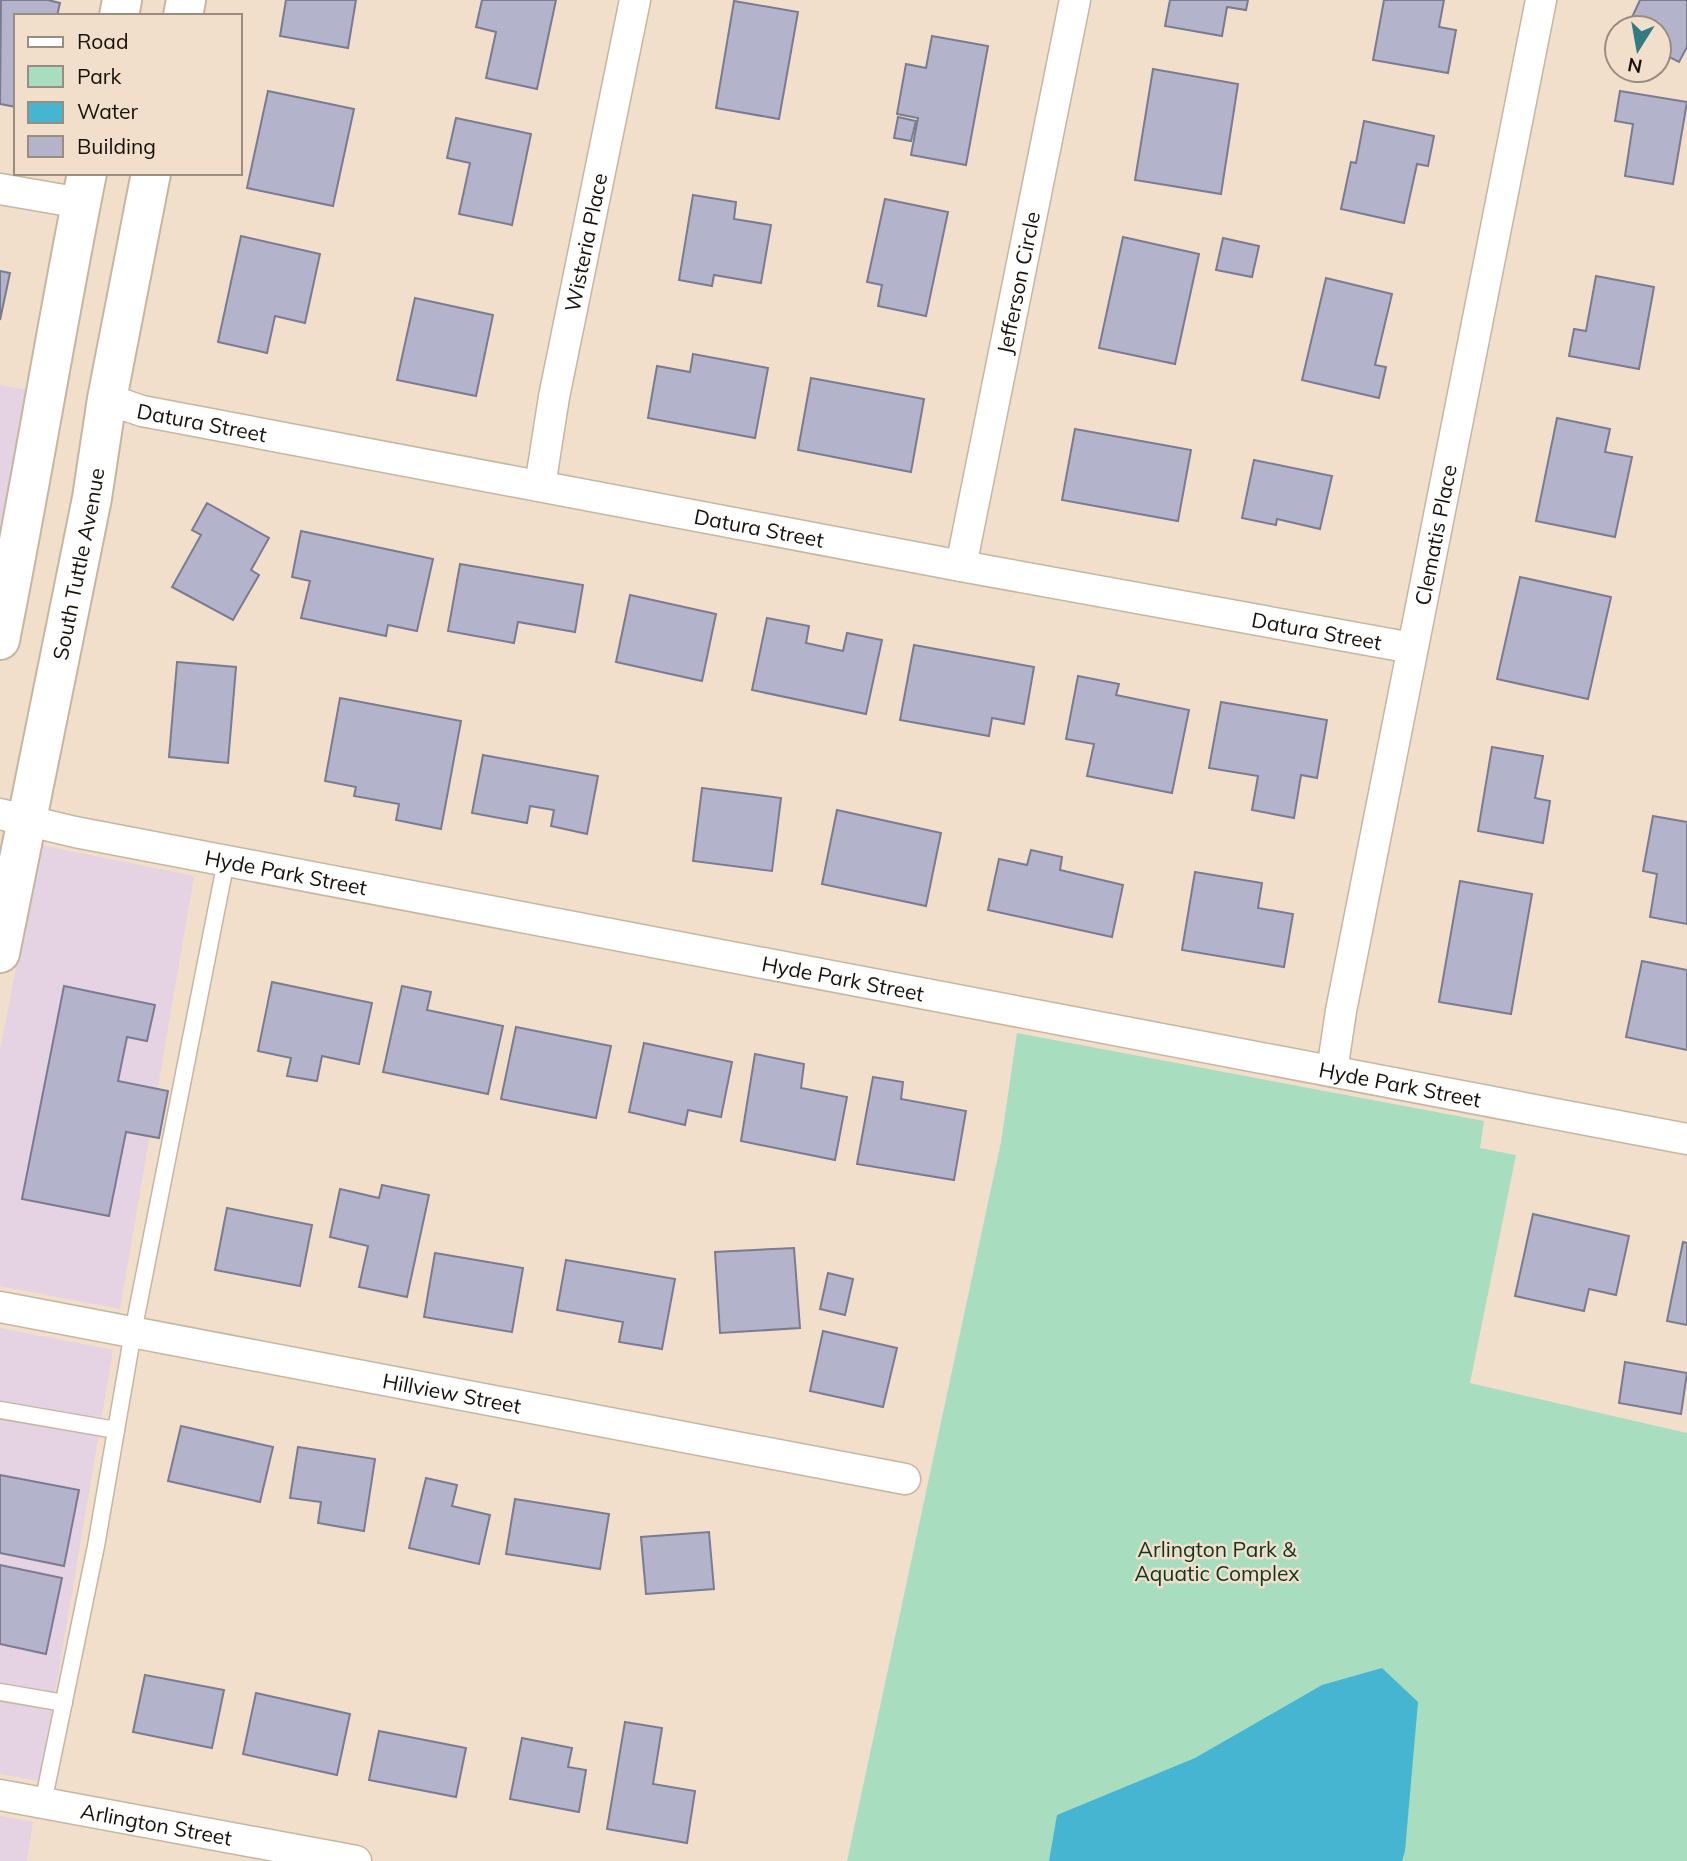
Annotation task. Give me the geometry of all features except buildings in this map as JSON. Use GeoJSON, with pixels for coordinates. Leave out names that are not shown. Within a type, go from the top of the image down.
{"type":"FeatureCollection","features":[{"type":"Feature","properties":{"kind":"main road","name":"South Tuttle Avenue"},"geometry":{"type":"LineString","coordinates":[[0,953],[13,817],[92,498],[107,399],[151,175]]}},
{"type":"Feature","properties":{"kind":"main road"},"geometry":{"type":"LineString","coordinates":[[0,639],[84,188]]}},
{"type":"Feature","properties":{"kind":"street","name":"Wisteria Place"},"geometry":{"type":"LineString","coordinates":[[540,486],[557,384],[635,0]]}},
{"type":"Feature","properties":{"kind":"street","name":"Jefferson Circle"},"geometry":{"type":"LineString","coordinates":[[961,566],[1075,0]]}},
{"type":"Feature","properties":{"kind":"street","name":"Clematis Place"},"geometry":{"type":"LineString","coordinates":[[1332,1071],[1341,1011],[1541,0]]}},
{"type":"Feature","properties":{"kind":"street"},"geometry":{"type":"LineString","coordinates":[[0,189],[84,188]]}},
{"type":"Feature","properties":{"kind":"street","name":"Datura Street"},"geometry":{"type":"LineString","coordinates":[[107,399],[142,411],[961,566],[1412,648]]}},
{"type":"Feature","properties":{"kind":"street","name":"Hyde Park Street"},"geometry":{"type":"LineString","coordinates":[[13,817],[226,861],[1687,1139]]}},
{"type":"Feature","properties":{"kind":"street","name":"Hillview Street"},"geometry":{"type":"LineString","coordinates":[[0,1307],[905,1479]]}},
{"type":"Feature","properties":{"kind":"street","name":"Arlington Street"},"geometry":{"type":"LineString","coordinates":[[0,1795],[356,1861]]}},
{"type":"Feature","properties":{"kind":"lane"},"geometry":{"type":"LineString","coordinates":[[43,1803],[96,1546],[133,1332],[226,861]]}},
{"type":"Feature","properties":{"kind":"lane"},"geometry":{"type":"LineString","coordinates":[[0,1410],[116,1430]]}},
{"type":"Feature","properties":{"kind":"lane"},"geometry":{"type":"LineString","coordinates":[[0,1692],[64,1703]]}},
{"type":"Feature","properties":{"kind":"shaded area"},"geometry":{"type":"Polygon","coordinates":[[[0,385],[27,390],[0,545],[0,385]]]}},
{"type":"Feature","properties":{"kind":"shaded area"},"geometry":{"type":"Polygon","coordinates":[[[40,845],[194,876],[120,1309],[0,1286],[0,1050],[40,845]]]}},
{"type":"Feature","properties":{"kind":"shaded area"},"geometry":{"type":"Polygon","coordinates":[[[0,1328],[113,1350],[40,1781],[0,1774],[0,1328]]]}},
{"type":"Feature","properties":{"kind":"shaded area"},"geometry":{"type":"Polygon","coordinates":[[[0,1816],[33,1822],[27,1861],[0,1861],[0,1816]]]}},
{"type":"Feature","properties":{"kind":"green space","name":"Arlington Park & Aquatic Complex"},"geometry":{"type":"Polygon","coordinates":[[[1017,1033],[1484,1121],[1480,1148],[1516,1155],[1470,1383],[1687,1433],[1687,1861],[847,1861],[1001,1142],[1017,1033]]]}},
{"type":"Feature","properties":{"kind":"water"},"geometry":{"type":"Polygon","coordinates":[[[1382,1668],[1418,1702],[1402,1861],[1049,1861],[1057,1815],[1195,1758],[1322,1685],[1382,1668]]]}}]}
